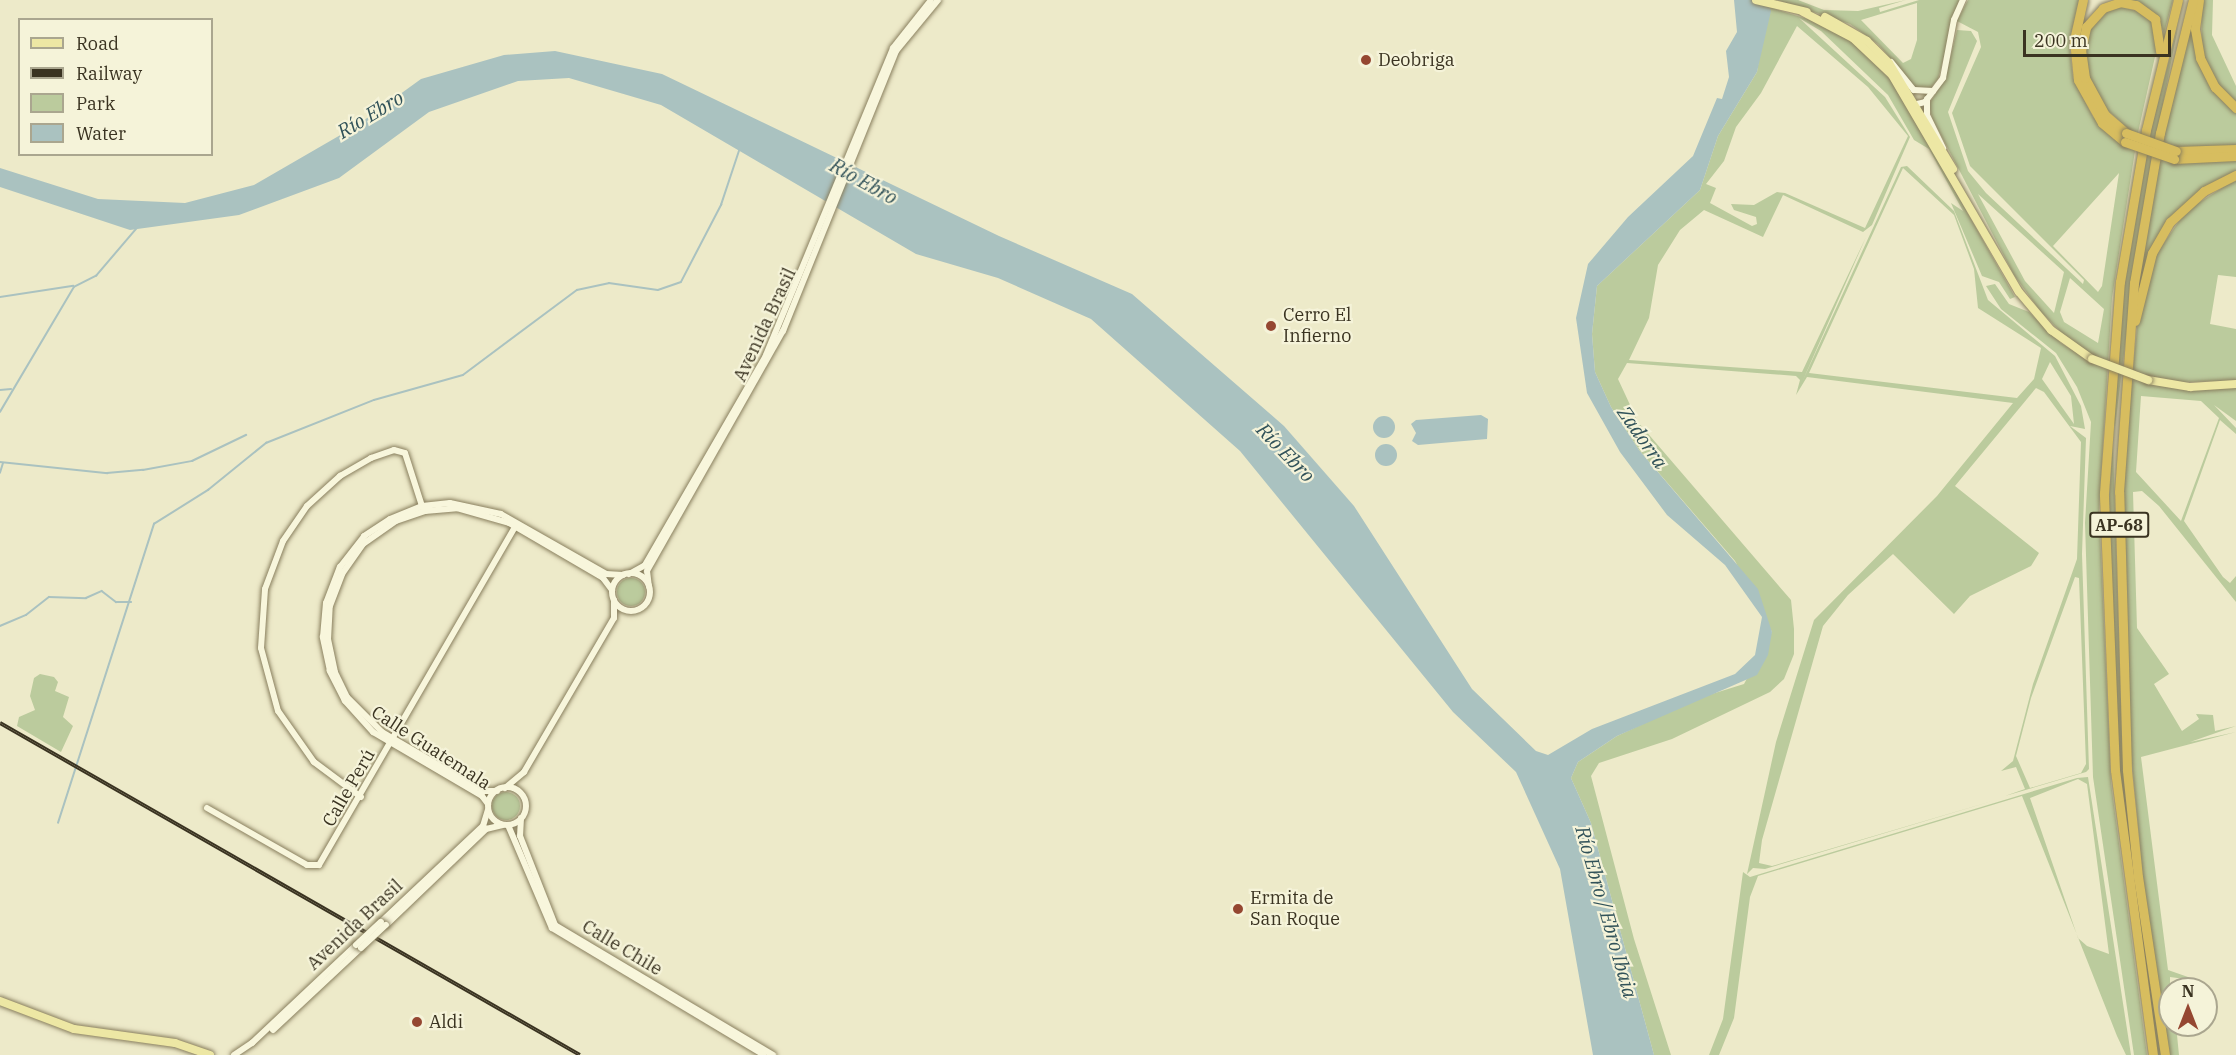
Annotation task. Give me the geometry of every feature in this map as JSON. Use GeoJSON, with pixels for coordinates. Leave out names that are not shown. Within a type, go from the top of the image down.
{"type":"FeatureCollection","features":[{"type":"Feature","properties":{"kind":"highway"},"geometry":{"type":"LineString","coordinates":[[2082,0],[2074,40],[2078,80],[2102,123],[2125,137],[2175,155],[2236,156]]}},
{"type":"Feature","properties":{"kind":"highway","name":"AP-68"},"geometry":{"type":"LineString","coordinates":[[2153,1055],[2120,827],[2104,554],[2114,327],[2146,129],[2178,0]]}},
{"type":"Feature","properties":{"kind":"highway","name":"AP-68"},"geometry":{"type":"LineString","coordinates":[[2165,1055],[2138,877],[2122,710],[2118,492],[2128,346],[2146,204],[2193,0]]}},
{"type":"Feature","properties":{"kind":"highway"},"geometry":{"type":"LineString","coordinates":[[2199,0],[2195,29],[2200,58],[2215,87],[2236,108]]}},
{"type":"Feature","properties":{"kind":"highway"},"geometry":{"type":"LineString","coordinates":[[2125,137],[2097,104],[2085,78],[2081,51],[2091,19],[2120,2],[2144,9],[2159,28],[2161,51],[2146,129]]}},
{"type":"Feature","properties":{"kind":"highway"},"geometry":{"type":"LineString","coordinates":[[2175,155],[2236,149]]}},
{"type":"Feature","properties":{"kind":"highway"},"geometry":{"type":"LineString","coordinates":[[2128,346],[2143,280],[2161,237],[2185,206],[2236,175]]}},
{"type":"Feature","properties":{"kind":"main road"},"geometry":{"type":"LineString","coordinates":[[1756,0],[1791,8],[1843,25],[1879,52],[1917,104],[1939,149]]}},
{"type":"Feature","properties":{"kind":"main road"},"geometry":{"type":"LineString","coordinates":[[1803,12],[1853,38],[1892,75],[1939,149],[2028,303],[2051,330],[2092,359],[2148,381],[2190,387],[2236,384]]}},
{"type":"Feature","properties":{"kind":"main road"},"geometry":{"type":"LineString","coordinates":[[0,1001],[74,1029],[175,1043],[208,1055]]}},
{"type":"Feature","properties":{"kind":"street"},"geometry":{"type":"LineString","coordinates":[[868,113],[893,48],[931,0]]}},
{"type":"Feature","properties":{"kind":"street"},"geometry":{"type":"LineString","coordinates":[[868,113],[905,37],[938,0]]}},
{"type":"Feature","properties":{"kind":"street"},"geometry":{"type":"LineString","coordinates":[[1917,104],[1927,99],[1945,72],[1954,21],[1963,0]]}},
{"type":"Feature","properties":{"kind":"street"},"geometry":{"type":"LineString","coordinates":[[1879,52],[1914,90],[1933,92]]}},
{"type":"Feature","properties":{"kind":"street"},"geometry":{"type":"LineString","coordinates":[[1892,75],[1917,104]]}},
{"type":"Feature","properties":{"kind":"street"},"geometry":{"type":"LineString","coordinates":[[1917,104],[1933,92]]}},
{"type":"Feature","properties":{"kind":"street"},"geometry":{"type":"LineString","coordinates":[[1927,99],[1927,115],[1939,149]]}},
{"type":"Feature","properties":{"kind":"street","name":"Avenida Brasil"},"geometry":{"type":"LineString","coordinates":[[663,538],[783,331],[868,113]]}},
{"type":"Feature","properties":{"kind":"street"},"geometry":{"type":"LineString","coordinates":[[361,797],[319,767],[278,711],[262,655],[264,597],[275,557],[297,519],[322,491],[355,467],[387,452],[402,451],[410,459],[422,506]]}},
{"type":"Feature","properties":{"kind":"street","name":"Calle Guatemala"},"geometry":{"type":"LineString","coordinates":[[488,807],[482,796],[359,719],[335,685],[324,648],[324,612],[336,573],[359,541],[390,519],[422,506],[474,505],[517,524],[606,574],[626,574]]}},
{"type":"Feature","properties":{"kind":"street","name":"Calle Guatemala"},"geometry":{"type":"LineString","coordinates":[[496,790],[483,791],[392,741],[356,709],[335,672],[329,617],[342,574],[376,533],[419,512],[470,509],[517,524],[603,578],[612,590]]}},
{"type":"Feature","properties":{"kind":"street","name":"Calle Perú"},"geometry":{"type":"LineString","coordinates":[[208,808],[315,866],[324,861],[517,524]]}},
{"type":"Feature","properties":{"kind":"street"},"geometry":{"type":"LineString","coordinates":[[524,772],[522,796],[525,807],[521,818],[505,825],[488,807],[496,790],[505,788],[524,772],[614,618],[612,590],[626,574],[642,568],[663,538]]}},
{"type":"Feature","properties":{"kind":"street"},"geometry":{"type":"LineString","coordinates":[[614,618],[645,605],[649,587],[647,571],[663,538]]}},
{"type":"Feature","properties":{"kind":"street"},"geometry":{"type":"LineString","coordinates":[[626,574],[644,578],[649,587]]}},
{"type":"Feature","properties":{"kind":"street"},"geometry":{"type":"LineString","coordinates":[[614,600],[629,611]]}},
{"type":"Feature","properties":{"kind":"street"},"geometry":{"type":"LineString","coordinates":[[505,788],[522,796]]}},
{"type":"Feature","properties":{"kind":"street","name":"Avenida Brasil"},"geometry":{"type":"LineString","coordinates":[[246,1055],[483,826],[488,807]]}},
{"type":"Feature","properties":{"kind":"street","name":"Calle Chile"},"geometry":{"type":"LineString","coordinates":[[521,818],[520,836],[555,925],[773,1055]]}},
{"type":"Feature","properties":{"kind":"street","name":"Avenida Brasil"},"geometry":{"type":"LineString","coordinates":[[383,923],[486,829],[505,825]]}},
{"type":"Feature","properties":{"kind":"street","name":"Calle Chile"},"geometry":{"type":"LineString","coordinates":[[505,825],[552,928],[764,1055]]}},
{"type":"Feature","properties":{"kind":"street","name":"Avenida Brasil"},"geometry":{"type":"LineString","coordinates":[[234,1055],[252,1043],[358,947]]}},
{"type":"Feature","properties":{"kind":"green space"},"geometry":{"type":"Polygon","coordinates":[[[1768,0],[1777,0],[1775,9],[1817,22],[1850,40],[1895,84],[2015,297],[2010,299],[1999,282],[1982,276],[1951,203],[1963,211],[1929,149],[1914,140],[1888,95],[1821,31],[1799,18],[1885,97],[1910,137],[1872,225],[1863,232],[1783,195],[1763,237],[1704,210],[1680,230],[1658,265],[1649,318],[1629,360],[1802,372],[1866,237],[1803,380],[1901,167],[1907,166],[1954,211],[1988,300],[2055,356],[2081,406],[2085,429],[2070,426],[2086,438],[2082,554],[2089,769],[2086,772],[2005,796],[2025,789],[2016,767],[2001,771],[2013,761],[2033,684],[2077,559],[2081,442],[2044,392],[2036,388],[1955,486],[2039,553],[2031,566],[1970,596],[1954,614],[1893,554],[1848,595],[1823,626],[1762,840],[1759,863],[1772,866],[1999,799],[1765,869],[1753,868],[1747,874],[1776,742],[1814,620],[1937,496],[2013,403],[1807,377],[1796,395],[1800,380],[1796,376],[1627,363],[1618,379],[1638,422],[1791,600],[1794,629],[1794,654],[1784,679],[1770,692],[1672,739],[1599,763],[1591,776],[1634,939],[1671,1055],[1654,1055],[1591,823],[1571,778],[1578,762],[1617,736],[1699,698],[1744,684],[1772,632],[1735,561],[1639,450],[1611,407],[1595,372],[1592,334],[1597,286],[1700,190],[1718,136],[1757,72],[1768,0]],[[1797,26],[1761,93],[1736,127],[1724,161],[1706,184],[1716,188],[1710,203],[1752,226],[1757,224],[1756,217],[1734,210],[1731,204],[1754,205],[1777,192],[1785,193],[1865,228],[1908,136],[1868,87],[1797,26]],[[1903,168],[1809,373],[2017,398],[2034,379],[2041,348],[1978,308],[1974,269],[1954,215],[1903,168]],[[2050,362],[2042,379],[2074,424],[2071,396],[2050,362]],[[2075,577],[2031,698],[2016,756],[2030,788],[2081,773],[2086,764],[2079,578],[2075,577]]]}},
{"type":"Feature","properties":{"kind":"green space"},"geometry":{"type":"Polygon","coordinates":[[[1777,0],[1798,0],[1824,10],[1858,11],[1906,0],[1879,8],[1880,12],[1919,0],[1959,0],[1938,79],[1929,90],[1918,90],[1878,44],[1850,24],[1777,0]],[[1917,3],[1861,20],[1903,63],[1911,59],[1917,40],[1917,3]]]}},
{"type":"Feature","properties":{"kind":"green space"},"geometry":{"type":"Polygon","coordinates":[[[1968,0],[2079,0],[2069,43],[2073,78],[2093,117],[2135,151],[2112,298],[2099,510],[2111,783],[2147,1055],[2134,1055],[2093,777],[2085,523],[2091,422],[2077,387],[2056,353],[2001,309],[1986,286],[1995,284],[2009,304],[2029,312],[2061,343],[2091,362],[2041,312],[2014,275],[1932,118],[1929,104],[1945,79],[1957,30],[1971,31],[1977,41],[1948,112],[1968,171],[1986,193],[2083,284],[2084,280],[1970,166],[1952,113],[1981,47],[1978,32],[1957,21],[1968,0]],[[2119,173],[2053,246],[2098,292],[2102,286],[2119,173]],[[1978,194],[2025,281],[2054,313],[2064,272],[1978,194]],[[2070,278],[2060,312],[2064,322],[2098,343],[2104,309],[2070,278]]]}},
{"type":"Feature","properties":{"kind":"green space"},"geometry":{"type":"Polygon","coordinates":[[[2127,0],[2173,0],[2164,33],[2159,21],[2127,0]]]}},
{"type":"Feature","properties":{"kind":"green space"},"geometry":{"type":"Polygon","coordinates":[[[2201,0],[2213,0],[2212,35],[2236,86],[2236,103],[2216,82],[2202,53],[2201,0]]]}},
{"type":"Feature","properties":{"kind":"green space"},"geometry":{"type":"Polygon","coordinates":[[[2121,7],[2144,13],[2154,25],[2157,48],[2137,137],[2102,105],[2090,81],[2085,45],[2091,27],[2104,12],[2121,7]]]}},
{"type":"Feature","properties":{"kind":"green space"},"geometry":{"type":"Polygon","coordinates":[[[2191,25],[2199,63],[2236,111],[2236,146],[2173,162],[2236,160],[2236,172],[2174,215],[2139,285],[2162,145],[2191,25]]]}},
{"type":"Feature","properties":{"kind":"green space"},"geometry":{"type":"Polygon","coordinates":[[[2178,26],[2139,229],[2115,427],[2111,411],[2122,292],[2144,157],[2178,26]]]}},
{"type":"Feature","properties":{"kind":"green space"},"geometry":{"type":"Polygon","coordinates":[[[2236,179],[2236,277],[2218,275],[2210,324],[2236,329],[2236,381],[2177,382],[2146,377],[2145,383],[2184,390],[2236,388],[2236,421],[2214,405],[2236,428],[2236,434],[2220,420],[2184,521],[2223,577],[2230,583],[2236,576],[2236,602],[2159,506],[2142,491],[2133,492],[2137,628],[2169,674],[2154,684],[2182,731],[2199,719],[2196,714],[2213,715],[2215,731],[2236,726],[2190,742],[2236,732],[2141,757],[2168,970],[2188,977],[2158,977],[2158,985],[2146,908],[2127,711],[2123,473],[2138,318],[2155,256],[2186,211],[2236,179]],[[2141,396],[2136,472],[2181,521],[2219,418],[2201,401],[2141,396]]]}},
{"type":"Feature","properties":{"kind":"green space"},"geometry":{"type":"Polygon","coordinates":[[[2113,444],[2122,749],[2140,920],[2161,1055],[2156,1055],[2117,750],[2108,513],[2113,444]]]}},
{"type":"Feature","properties":{"kind":"green space"},"geometry":{"type":"Polygon","coordinates":[[[631,578],[641,582],[645,592],[641,602],[631,606],[621,602],[617,592],[621,582],[631,578]]]}},
{"type":"Feature","properties":{"kind":"green space"},"geometry":{"type":"Polygon","coordinates":[[[40,674],[54,677],[58,682],[55,691],[69,697],[63,717],[73,726],[61,752],[17,726],[19,717],[35,710],[30,696],[34,678],[40,674]]]}},
{"type":"Feature","properties":{"kind":"green space"},"geometry":{"type":"Polygon","coordinates":[[[2088,777],[2131,1055],[2126,1055],[2117,1036],[2078,938],[2087,946],[2109,954],[2087,784],[2078,779],[2030,798],[2077,934],[2022,796],[1758,876],[1750,897],[1734,1018],[1719,1055],[1709,1055],[1723,1019],[1743,872],[1750,877],[2077,778],[2088,777]]]}},
{"type":"Feature","properties":{"kind":"green space"},"geometry":{"type":"Polygon","coordinates":[[[506,792],[516,796],[520,806],[516,816],[506,820],[496,816],[492,806],[496,796],[506,792]]]}},
{"type":"Feature","properties":{"kind":"green space"},"geometry":{"type":"Polygon","coordinates":[[[2166,1037],[2177,1037],[2179,1055],[2169,1055],[2166,1037]]]}},
{"type":"Feature","properties":{"kind":"water"},"geometry":{"type":"Polygon","coordinates":[[[1734,0],[1768,0],[1771,11],[1757,72],[1718,136],[1700,190],[1597,286],[1592,334],[1595,372],[1611,407],[1639,450],[1758,589],[1772,632],[1768,655],[1757,675],[1617,736],[1578,762],[1571,778],[1591,823],[1654,1055],[1593,1055],[1560,869],[1516,772],[1453,712],[1240,451],[1091,319],[998,278],[916,254],[661,105],[569,78],[518,81],[429,112],[339,178],[239,215],[130,230],[0,187],[0,168],[98,199],[185,203],[254,185],[356,126],[421,79],[504,55],[555,51],[662,74],[999,236],[1132,294],[1284,426],[1354,506],[1472,689],[1536,751],[1548,755],[1592,729],[1735,674],[1755,655],[1762,617],[1725,565],[1667,515],[1620,452],[1587,393],[1576,318],[1588,264],[1628,217],[1693,156],[1717,98],[1722,99],[1729,77],[1726,51],[1737,32],[1734,0]]]}},
{"type":"Feature","properties":{"kind":"water"},"geometry":{"type":"Polygon","coordinates":[[[1481,415],[1488,419],[1487,439],[1418,445],[1412,441],[1416,433],[1411,424],[1416,420],[1481,415]]]}},
{"type":"Feature","properties":{"kind":"water"},"geometry":{"type":"Polygon","coordinates":[[[1384,416],[1392,419],[1395,427],[1392,435],[1384,438],[1376,435],[1373,427],[1376,419],[1384,416]]]}},
{"type":"Feature","properties":{"kind":"water"},"geometry":{"type":"Polygon","coordinates":[[[1386,444],[1394,447],[1397,455],[1394,463],[1386,466],[1378,463],[1375,455],[1378,447],[1386,444]]]}},
{"type":"Feature","properties":{"kind":"waterway"},"geometry":{"type":"LineString","coordinates":[[58,823],[154,524],[208,490],[266,443],[374,400],[463,375],[577,290],[609,283],[658,290],[681,282],[721,205],[739,151]]}},
{"type":"Feature","properties":{"kind":"waterway"},"geometry":{"type":"LineString","coordinates":[[0,412],[74,287],[96,276],[136,229]]}},
{"type":"Feature","properties":{"kind":"waterway"},"geometry":{"type":"LineString","coordinates":[[0,297],[73,286]]}},
{"type":"Feature","properties":{"kind":"waterway"},"geometry":{"type":"LineString","coordinates":[[0,390],[11,389]]}},
{"type":"Feature","properties":{"kind":"waterway"},"geometry":{"type":"LineString","coordinates":[[0,462],[107,473],[143,470],[192,461],[246,435]]}},
{"type":"Feature","properties":{"kind":"waterway"},"geometry":{"type":"LineString","coordinates":[[0,473],[3,463]]}},
{"type":"Feature","properties":{"kind":"waterway"},"geometry":{"type":"LineString","coordinates":[[0,626],[26,615],[49,597],[86,598],[102,591],[116,602],[131,602]]}},
{"type":"Feature","properties":{"kind":"railway"},"geometry":{"type":"LineString","coordinates":[[0,723],[580,1055]]}},
{"type":"Feature","properties":{"kind":"place","name":"Deobriga"},"geometry":{"type":"Point","coordinates":[1366,60]}},
{"type":"Feature","properties":{"kind":"place","name":"Cerro El Infierno"},"geometry":{"type":"Point","coordinates":[1271,326]}},
{"type":"Feature","properties":{"kind":"place","name":"Ermita de San Roque"},"geometry":{"type":"Point","coordinates":[1238,909]}},
{"type":"Feature","properties":{"kind":"place","name":"Aldi"},"geometry":{"type":"Point","coordinates":[417,1022]}},
{"type":"Feature","properties":{"kind":"water label","name":"Río Ebro"},"geometry":{"type":"Point","coordinates":[370,114]}},
{"type":"Feature","properties":{"kind":"water label","name":"Río Ebro"},"geometry":{"type":"Point","coordinates":[864,181]}},
{"type":"Feature","properties":{"kind":"water label","name":"Zadorra"},"geometry":{"type":"Point","coordinates":[1643,437]}},
{"type":"Feature","properties":{"kind":"water label","name":"Río Ebro"},"geometry":{"type":"Point","coordinates":[1286,452]}},
{"type":"Feature","properties":{"kind":"water label","name":"Río Ebro / Ebro Ibaia"},"geometry":{"type":"Point","coordinates":[1607,912]}}]}
